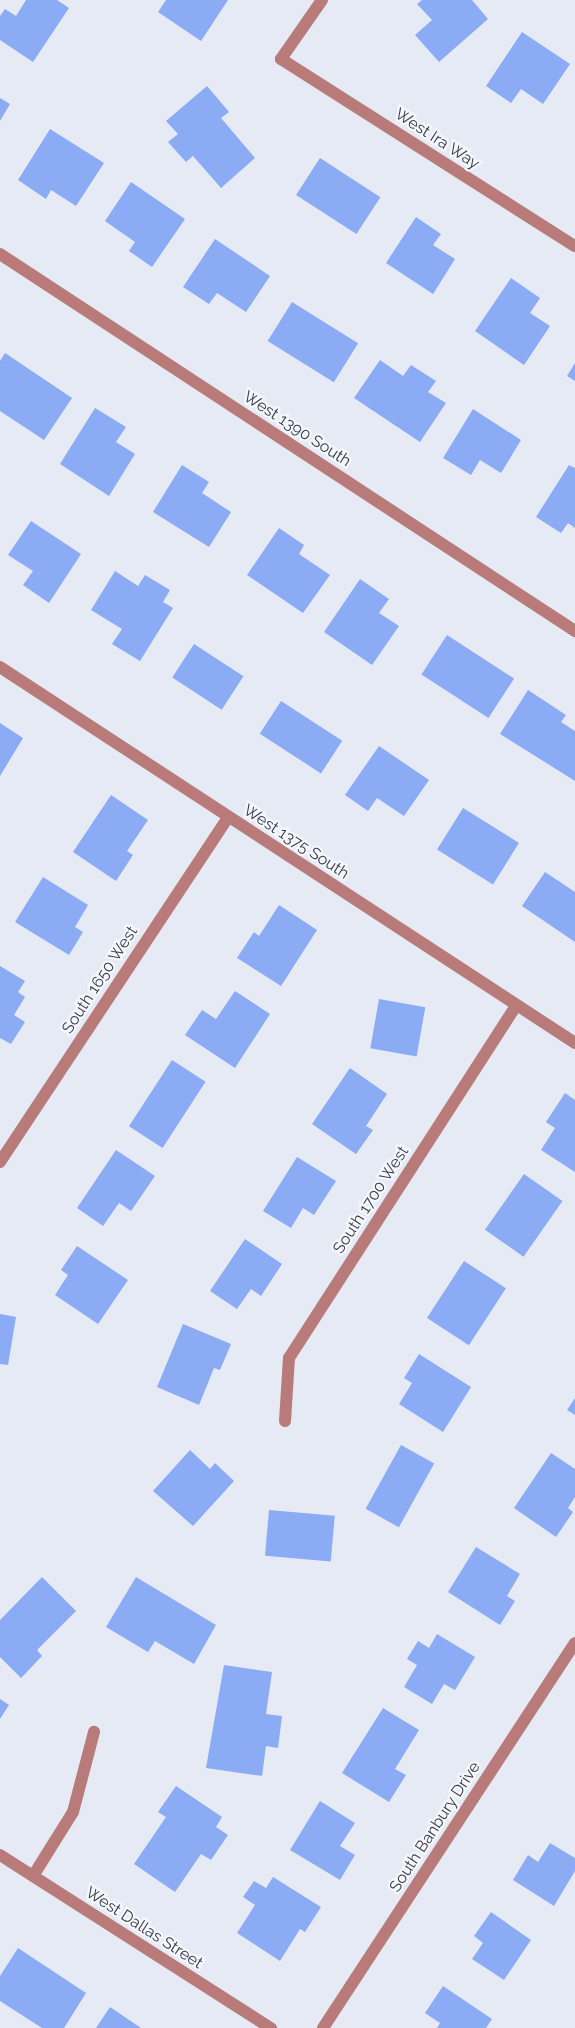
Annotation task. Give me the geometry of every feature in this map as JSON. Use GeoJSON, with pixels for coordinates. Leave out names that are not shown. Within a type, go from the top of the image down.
{"type":"FeatureCollection","features":[{"type":"Feature","properties":{"kind":"street","name":"West Ira Way"},"geometry":{"type":"LineString","coordinates":[[322,0],[281,59],[575,246]]}},
{"type":"Feature","properties":{"kind":"street","name":"West 1390 South"},"geometry":{"type":"LineString","coordinates":[[0,254],[575,631]]}},
{"type":"Feature","properties":{"kind":"street","name":"West 1375 South"},"geometry":{"type":"LineString","coordinates":[[0,667],[515,1007],[575,1043]]}},
{"type":"Feature","properties":{"kind":"street","name":"South 1650 West"},"geometry":{"type":"LineString","coordinates":[[0,1162],[228,817]]}},
{"type":"Feature","properties":{"kind":"street","name":"South 1700 West"},"geometry":{"type":"LineString","coordinates":[[285,1421],[289,1358],[515,1007]]}},
{"type":"Feature","properties":{"kind":"street","name":"South Banbury Drive"},"geometry":{"type":"LineString","coordinates":[[323,2028],[575,1643]]}},
{"type":"Feature","properties":{"kind":"street"},"geometry":{"type":"LineString","coordinates":[[33,1876],[73,1812],[94,1732]]}},
{"type":"Feature","properties":{"kind":"street","name":"West Dallas Street"},"geometry":{"type":"LineString","coordinates":[[0,1855],[271,2028]]}},
{"type":"Feature","properties":{"kind":"building"},"geometry":{"type":"Polygon","coordinates":[[[26,0],[57,0],[69,8],[33,62],[0,40],[0,16],[5,9],[16,16],[26,0]]]}},
{"type":"Feature","properties":{"kind":"building"},"geometry":{"type":"Polygon","coordinates":[[[166,0],[228,0],[201,41],[158,12],[166,0]]]}},
{"type":"Feature","properties":{"kind":"building"},"geometry":{"type":"Polygon","coordinates":[[[422,0],[472,0],[488,19],[439,62],[415,35],[432,20],[417,4],[422,0]]]}},
{"type":"Feature","properties":{"kind":"building"},"geometry":{"type":"Polygon","coordinates":[[[522,32],[570,64],[543,104],[521,89],[511,103],[486,86],[522,32]]]}},
{"type":"Feature","properties":{"kind":"building"},"geometry":{"type":"Polygon","coordinates":[[[207,86],[229,112],[221,118],[255,158],[221,188],[193,156],[186,162],[168,142],[178,134],[166,121],[207,86]]]}},
{"type":"Feature","properties":{"kind":"building"},"geometry":{"type":"Polygon","coordinates":[[[0,98],[10,104],[0,121],[0,98]]]}},
{"type":"Feature","properties":{"kind":"building"},"geometry":{"type":"Polygon","coordinates":[[[50,129],[104,163],[76,206],[51,190],[46,199],[18,180],[50,129]]]}},
{"type":"Feature","properties":{"kind":"building"},"geometry":{"type":"Polygon","coordinates":[[[320,158],[380,197],[356,234],[296,195],[320,158]]]}},
{"type":"Feature","properties":{"kind":"building"},"geometry":{"type":"Polygon","coordinates":[[[131,182],[185,219],[152,267],[129,251],[135,242],[105,221],[131,182]]]}},
{"type":"Feature","properties":{"kind":"building"},"geometry":{"type":"Polygon","coordinates":[[[416,217],[441,234],[433,245],[455,259],[433,294],[386,263],[416,217]]]}},
{"type":"Feature","properties":{"kind":"building"},"geometry":{"type":"Polygon","coordinates":[[[215,239],[270,276],[246,312],[217,293],[209,304],[183,287],[215,239]]]}},
{"type":"Feature","properties":{"kind":"building"},"geometry":{"type":"Polygon","coordinates":[[[511,278],[540,298],[530,313],[550,326],[524,365],[475,331],[511,278]]]}},
{"type":"Feature","properties":{"kind":"building"},"geometry":{"type":"Polygon","coordinates":[[[292,302],[358,343],[334,382],[268,341],[292,302]]]}},
{"type":"Feature","properties":{"kind":"building"},"geometry":{"type":"Polygon","coordinates":[[[5,353],[72,398],[44,440],[0,411],[0,361],[5,353]]]}},
{"type":"Feature","properties":{"kind":"building"},"geometry":{"type":"Polygon","coordinates":[[[380,360],[403,376],[411,365],[436,381],[428,392],[446,403],[420,442],[354,398],[380,360]]]}},
{"type":"Feature","properties":{"kind":"building"},"geometry":{"type":"Polygon","coordinates":[[[575,363],[575,381],[567,376],[575,363]]]}},
{"type":"Feature","properties":{"kind":"building"},"geometry":{"type":"Polygon","coordinates":[[[95,408],[126,427],[116,442],[135,454],[109,496],[60,464],[95,408]]]}},
{"type":"Feature","properties":{"kind":"building"},"geometry":{"type":"Polygon","coordinates":[[[473,409],[521,440],[501,473],[480,460],[471,475],[443,458],[473,409]]]}},
{"type":"Feature","properties":{"kind":"building"},"geometry":{"type":"Polygon","coordinates":[[[182,465],[209,482],[202,493],[231,512],[209,547],[153,512],[182,465]]]}},
{"type":"Feature","properties":{"kind":"building"},"geometry":{"type":"Polygon","coordinates":[[[569,465],[575,468],[575,528],[568,523],[561,533],[536,517],[569,465]]]}},
{"type":"Feature","properties":{"kind":"building"},"geometry":{"type":"Polygon","coordinates":[[[31,521],[81,554],[49,603],[23,585],[33,571],[8,555],[31,521]]]}},
{"type":"Feature","properties":{"kind":"building"},"geometry":{"type":"Polygon","coordinates":[[[279,528],[304,545],[299,554],[330,575],[303,613],[247,575],[279,528]]]}},
{"type":"Feature","properties":{"kind":"building"},"geometry":{"type":"Polygon","coordinates":[[[115,571],[138,586],[145,575],[170,590],[163,602],[173,608],[140,661],[112,644],[122,629],[91,610],[115,571]]]}},
{"type":"Feature","properties":{"kind":"building"},"geometry":{"type":"Polygon","coordinates":[[[360,579],[389,599],[379,613],[399,626],[372,665],[324,632],[360,579]]]}},
{"type":"Feature","properties":{"kind":"building"},"geometry":{"type":"Polygon","coordinates":[[[447,635],[514,679],[488,718],[421,674],[447,635]]]}},
{"type":"Feature","properties":{"kind":"building"},"geometry":{"type":"Polygon","coordinates":[[[194,644],[243,676],[222,710],[172,678],[194,644]]]}},
{"type":"Feature","properties":{"kind":"building"},"geometry":{"type":"Polygon","coordinates":[[[528,690],[566,715],[561,722],[575,731],[575,781],[500,734],[528,690]]]}},
{"type":"Feature","properties":{"kind":"building"},"geometry":{"type":"Polygon","coordinates":[[[281,701],[342,741],[321,773],[260,734],[281,701]]]}},
{"type":"Feature","properties":{"kind":"building"},"geometry":{"type":"Polygon","coordinates":[[[0,723],[23,738],[0,776],[0,723]]]}},
{"type":"Feature","properties":{"kind":"building"},"geometry":{"type":"Polygon","coordinates":[[[379,746],[429,780],[404,816],[377,798],[368,811],[345,795],[379,746]]]}},
{"type":"Feature","properties":{"kind":"building"},"geometry":{"type":"Polygon","coordinates":[[[111,795],[148,820],[127,851],[133,855],[116,881],[73,852],[111,795]]]}},
{"type":"Feature","properties":{"kind":"building"},"geometry":{"type":"Polygon","coordinates":[[[463,808],[519,843],[493,885],[437,850],[463,808]]]}},
{"type":"Feature","properties":{"kind":"building"},"geometry":{"type":"Polygon","coordinates":[[[545,872],[575,892],[575,942],[522,906],[545,872]]]}},
{"type":"Feature","properties":{"kind":"building"},"geometry":{"type":"Polygon","coordinates":[[[43,877],[88,905],[75,927],[83,932],[69,955],[15,922],[43,877]]]}},
{"type":"Feature","properties":{"kind":"building"},"geometry":{"type":"Polygon","coordinates":[[[279,905],[317,930],[281,986],[237,958],[254,932],[259,936],[279,905]]]}},
{"type":"Feature","properties":{"kind":"building"},"geometry":{"type":"Polygon","coordinates":[[[0,966],[25,981],[18,992],[25,997],[14,1015],[25,1022],[11,1044],[0,1038],[0,966]]]}},
{"type":"Feature","properties":{"kind":"building"},"geometry":{"type":"Polygon","coordinates":[[[235,991],[270,1014],[235,1068],[185,1035],[202,1010],[216,1019],[235,991]]]}},
{"type":"Feature","properties":{"kind":"building"},"geometry":{"type":"Polygon","coordinates":[[[379,999],[425,1007],[417,1056],[370,1048],[379,999]]]}},
{"type":"Feature","properties":{"kind":"building"},"geometry":{"type":"Polygon","coordinates":[[[172,1060],[206,1082],[163,1148],[129,1126],[172,1060]]]}},
{"type":"Feature","properties":{"kind":"building"},"geometry":{"type":"Polygon","coordinates":[[[350,1068],[387,1094],[366,1126],[373,1130],[356,1154],[312,1124],[350,1068]]]}},
{"type":"Feature","properties":{"kind":"building"},"geometry":{"type":"Polygon","coordinates":[[[565,1093],[575,1100],[575,1172],[541,1150],[555,1128],[546,1122],[565,1093]]]}},
{"type":"Feature","properties":{"kind":"building"},"geometry":{"type":"Polygon","coordinates":[[[116,1150],[155,1176],[131,1211],[119,1203],[103,1226],[77,1208],[116,1150]]]}},
{"type":"Feature","properties":{"kind":"building"},"geometry":{"type":"Polygon","coordinates":[[[297,1157],[336,1181],[314,1215],[303,1208],[291,1228],[263,1211],[297,1157]]]}},
{"type":"Feature","properties":{"kind":"building"},"geometry":{"type":"Polygon","coordinates":[[[524,1174],[563,1201],[523,1257],[485,1230],[524,1174]]]}},
{"type":"Feature","properties":{"kind":"building"},"geometry":{"type":"Polygon","coordinates":[[[245,1239],[282,1264],[261,1296],[251,1289],[237,1309],[210,1291],[245,1239]]]}},
{"type":"Feature","properties":{"kind":"building"},"geometry":{"type":"Polygon","coordinates":[[[77,1246],[128,1280],[98,1324],[55,1295],[68,1275],[61,1270],[77,1246]]]}},
{"type":"Feature","properties":{"kind":"building"},"geometry":{"type":"Polygon","coordinates":[[[464,1261],[506,1288],[469,1345],[427,1318],[464,1261]]]}},
{"type":"Feature","properties":{"kind":"building"},"geometry":{"type":"Polygon","coordinates":[[[0,1314],[16,1317],[8,1365],[0,1364],[0,1314]]]}},
{"type":"Feature","properties":{"kind":"building"},"geometry":{"type":"Polygon","coordinates":[[[183,1324],[231,1344],[220,1370],[214,1368],[199,1405],[157,1387],[183,1324]]]}},
{"type":"Feature","properties":{"kind":"building"},"geometry":{"type":"Polygon","coordinates":[[[419,1354],[471,1387],[443,1432],[399,1404],[412,1383],[404,1378],[419,1354]]]}},
{"type":"Feature","properties":{"kind":"building"},"geometry":{"type":"Polygon","coordinates":[[[575,1398],[575,1415],[567,1410],[575,1398]]]}},
{"type":"Feature","properties":{"kind":"building"},"geometry":{"type":"Polygon","coordinates":[[[401,1445],[434,1463],[399,1527],[366,1509],[401,1445]]]}},
{"type":"Feature","properties":{"kind":"building"},"geometry":{"type":"Polygon","coordinates":[[[190,1450],[210,1469],[215,1463],[234,1481],[193,1526],[153,1491],[190,1450]]]}},
{"type":"Feature","properties":{"kind":"building"},"geometry":{"type":"Polygon","coordinates":[[[551,1453],[575,1469],[575,1497],[568,1508],[573,1512],[556,1537],[514,1508],[551,1453]]]}},
{"type":"Feature","properties":{"kind":"building"},"geometry":{"type":"Polygon","coordinates":[[[269,1510],[335,1516],[331,1562],[265,1556],[269,1510]]]}},
{"type":"Feature","properties":{"kind":"building"},"geometry":{"type":"Polygon","coordinates":[[[476,1547],[520,1574],[507,1596],[515,1601],[500,1625],[448,1592],[476,1547]]]}},
{"type":"Feature","properties":{"kind":"building"},"geometry":{"type":"Polygon","coordinates":[[[42,1577],[76,1611],[37,1650],[42,1656],[21,1678],[0,1657],[0,1620],[42,1577]]]}},
{"type":"Feature","properties":{"kind":"building"},"geometry":{"type":"Polygon","coordinates":[[[136,1577],[216,1625],[194,1664],[155,1641],[148,1652],[106,1627],[136,1577]]]}},
{"type":"Feature","properties":{"kind":"building"},"geometry":{"type":"Polygon","coordinates":[[[437,1634],[475,1657],[455,1690],[444,1684],[432,1704],[404,1687],[417,1665],[407,1659],[418,1641],[429,1648],[437,1634]]]}},
{"type":"Feature","properties":{"kind":"building"},"geometry":{"type":"Polygon","coordinates":[[[224,1665],[272,1672],[266,1714],[282,1716],[278,1748],[266,1746],[262,1776],[206,1768],[224,1665]]]}},
{"type":"Feature","properties":{"kind":"building"},"geometry":{"type":"Polygon","coordinates":[[[0,1699],[9,1705],[0,1719],[0,1699]]]}},
{"type":"Feature","properties":{"kind":"building"},"geometry":{"type":"Polygon","coordinates":[[[383,1708],[419,1730],[395,1769],[406,1775],[389,1802],[342,1773],[383,1708]]]}},
{"type":"Feature","properties":{"kind":"building"},"geometry":{"type":"Polygon","coordinates":[[[176,1786],[222,1817],[216,1827],[228,1835],[211,1860],[201,1854],[175,1892],[134,1864],[166,1817],[158,1812],[176,1786]]]}},
{"type":"Feature","properties":{"kind":"building"},"geometry":{"type":"Polygon","coordinates":[[[320,1801],[355,1823],[340,1846],[355,1855],[340,1880],[290,1850],[320,1801]]]}},
{"type":"Feature","properties":{"kind":"building"},"geometry":{"type":"Polygon","coordinates":[[[550,1843],[575,1858],[575,1871],[554,1906],[513,1880],[528,1855],[538,1862],[550,1843]]]}},
{"type":"Feature","properties":{"kind":"building"},"geometry":{"type":"Polygon","coordinates":[[[273,1877],[321,1907],[305,1932],[300,1929],[280,1961],[237,1933],[255,1905],[243,1897],[254,1881],[266,1888],[273,1877]]]}},
{"type":"Feature","properties":{"kind":"building"},"geometry":{"type":"Polygon","coordinates":[[[491,1912],[531,1940],[504,1980],[472,1959],[483,1943],[474,1936],[491,1912]]]}},
{"type":"Feature","properties":{"kind":"building"},"geometry":{"type":"Polygon","coordinates":[[[18,1948],[86,1993],[64,2028],[42,2028],[0,2001],[0,1976],[18,1948]]]}},
{"type":"Feature","properties":{"kind":"building"},"geometry":{"type":"Polygon","coordinates":[[[443,1986],[492,2019],[486,2028],[437,2028],[440,2023],[425,2013],[443,1986]]]}},
{"type":"Feature","properties":{"kind":"building"},"geometry":{"type":"Polygon","coordinates":[[[110,2007],[141,2028],[96,2028],[110,2007]]]}}]}
